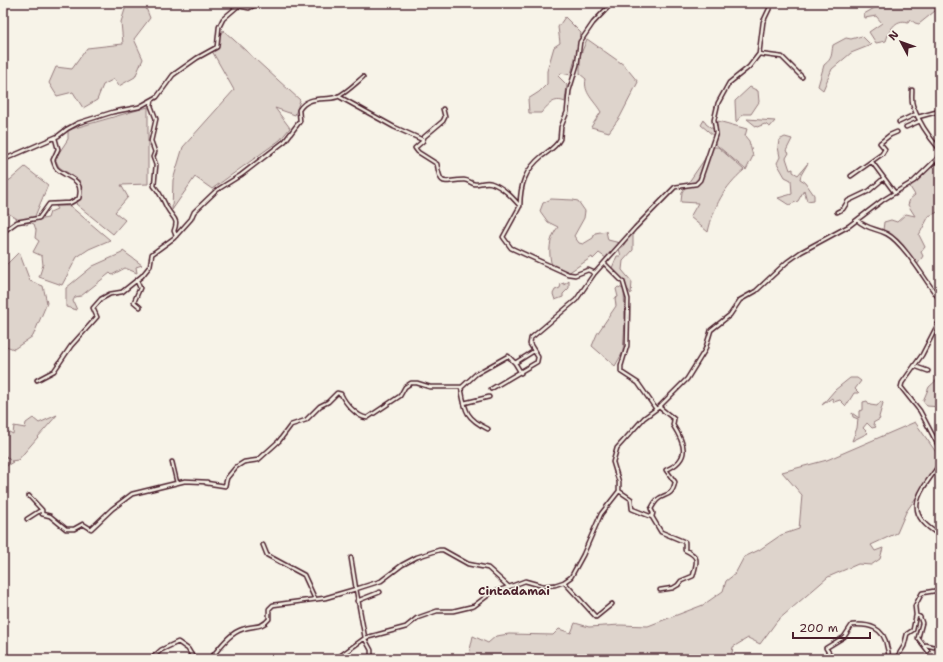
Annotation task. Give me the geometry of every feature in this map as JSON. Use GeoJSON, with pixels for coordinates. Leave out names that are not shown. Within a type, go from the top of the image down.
{"type":"FeatureCollection","features":[{"type":"Feature","properties":{"kind":"street"},"geometry":{"type":"LineString","coordinates":[[3,160],[55,138],[78,123],[113,112],[140,106],[159,96],[173,76],[197,58],[218,47],[219,27],[230,12],[238,6],[249,8],[259,3]]}},
{"type":"Feature","properties":{"kind":"street"},"geometry":{"type":"LineString","coordinates":[[595,273],[588,270],[571,275],[509,247],[503,237],[520,206],[521,190],[526,175],[538,160],[554,148],[560,139],[582,38],[612,3]]}},
{"type":"Feature","properties":{"kind":"street"},"geometry":{"type":"LineString","coordinates":[[491,389],[521,373],[538,360],[538,357],[530,344],[531,338],[576,300],[604,262],[675,187],[696,184],[700,180],[716,133],[714,120],[718,103],[730,83],[749,67],[759,54],[763,22],[772,3]]}},
{"type":"Feature","properties":{"kind":"street"},"geometry":{"type":"LineString","coordinates":[[759,54],[782,57],[802,77]]}},
{"type":"Feature","properties":{"kind":"street"},"geometry":{"type":"LineString","coordinates":[[37,380],[54,371],[71,346],[90,327],[98,316],[93,308],[99,300],[110,294],[122,292],[137,281],[150,266],[152,254],[176,236],[191,219],[195,211],[217,190],[241,175],[285,141],[300,121],[299,110],[304,104],[309,100],[338,96],[363,77]]}},
{"type":"Feature","properties":{"kind":"street"},"geometry":{"type":"LineString","coordinates":[[912,90],[912,105],[916,114],[927,136],[940,150]]}},
{"type":"Feature","properties":{"kind":"street"},"geometry":{"type":"LineString","coordinates":[[338,96],[394,127],[423,140]]}},
{"type":"Feature","properties":{"kind":"street"},"geometry":{"type":"LineString","coordinates":[[152,100],[151,106],[156,119],[151,141],[155,152],[153,158],[156,170],[154,186],[161,194],[168,209],[175,217],[176,225],[174,231],[176,236]]}},
{"type":"Feature","properties":{"kind":"street"},"geometry":{"type":"LineString","coordinates":[[443,109],[445,117],[443,121],[424,137],[416,149],[437,164],[437,172],[443,180],[465,180],[474,184],[490,183],[501,188],[520,206]]}},
{"type":"Feature","properties":{"kind":"street"},"geometry":{"type":"LineString","coordinates":[[918,117],[940,111]]}},
{"type":"Feature","properties":{"kind":"street"},"geometry":{"type":"LineString","coordinates":[[899,122],[916,114]]}},
{"type":"Feature","properties":{"kind":"street"},"geometry":{"type":"LineString","coordinates":[[906,127],[920,121]]}},
{"type":"Feature","properties":{"kind":"street"},"geometry":{"type":"LineString","coordinates":[[851,176],[872,162],[885,150],[880,143],[890,135],[897,132]]}},
{"type":"Feature","properties":{"kind":"street"},"geometry":{"type":"LineString","coordinates":[[3,232],[17,222],[26,219],[39,218],[49,204],[70,203],[79,198],[79,185],[71,177],[57,169],[53,160],[58,149],[55,138]]}},
{"type":"Feature","properties":{"kind":"street"},"geometry":{"type":"LineString","coordinates":[[336,659],[365,638],[402,628],[417,618],[437,611],[453,611],[474,606],[491,593],[509,586],[525,581],[543,586],[555,585],[564,582],[575,569],[603,510],[619,491],[619,482],[613,468],[614,453],[644,418],[659,407],[687,378],[705,350],[711,330],[730,315],[740,300],[762,287],[787,262],[857,220],[914,181],[940,156]]}},
{"type":"Feature","properties":{"kind":"street"},"geometry":{"type":"LineString","coordinates":[[872,162],[895,193]]}},
{"type":"Feature","properties":{"kind":"street"},"geometry":{"type":"LineString","coordinates":[[837,212],[843,209],[848,201],[869,191],[884,178]]}},
{"type":"Feature","properties":{"kind":"street"},"geometry":{"type":"LineString","coordinates":[[857,220],[866,227],[887,234],[899,244],[940,300]]}},
{"type":"Feature","properties":{"kind":"street"},"geometry":{"type":"LineString","coordinates":[[604,262],[623,282],[628,295],[627,346],[624,363],[621,366],[621,372],[635,380],[642,387],[656,409]]}},
{"type":"Feature","properties":{"kind":"street"},"geometry":{"type":"LineString","coordinates":[[137,281],[140,288],[134,302],[140,307]]}},
{"type":"Feature","properties":{"kind":"street"},"geometry":{"type":"LineString","coordinates":[[940,320],[914,366],[902,383],[902,389],[920,412],[940,449]]}},
{"type":"Feature","properties":{"kind":"street"},"geometry":{"type":"LineString","coordinates":[[515,363],[534,351]]}},
{"type":"Feature","properties":{"kind":"street"},"geometry":{"type":"LineString","coordinates":[[29,496],[41,510],[42,514],[50,516],[67,530],[74,529],[83,524],[91,529],[112,509],[132,494],[186,481],[225,486],[227,478],[236,467],[244,462],[258,460],[279,441],[291,425],[306,419],[320,406],[328,402],[337,394],[341,394],[347,405],[366,419],[400,396],[405,387],[411,383],[417,383],[430,387],[462,387],[476,374],[508,356],[515,363],[521,373]]}},
{"type":"Feature","properties":{"kind":"street"},"geometry":{"type":"LineString","coordinates":[[914,366],[928,371]]}},
{"type":"Feature","properties":{"kind":"street"},"geometry":{"type":"LineString","coordinates":[[462,387],[467,414],[472,420],[488,429]]}},
{"type":"Feature","properties":{"kind":"street"},"geometry":{"type":"LineString","coordinates":[[464,403],[489,397]]}},
{"type":"Feature","properties":{"kind":"street"},"geometry":{"type":"LineString","coordinates":[[659,407],[674,419],[673,423],[682,438],[684,450],[674,466],[666,470],[675,482],[674,487],[668,496],[656,501],[651,509],[653,513],[652,517],[661,532],[685,542],[685,549],[695,556],[696,559],[692,576],[681,581],[673,588],[660,590]]}},
{"type":"Feature","properties":{"kind":"street"},"geometry":{"type":"LineString","coordinates":[[172,462],[177,483]]}},
{"type":"Feature","properties":{"kind":"street"},"geometry":{"type":"LineString","coordinates":[[940,464],[929,478],[919,497],[917,506],[924,525],[940,535]]}},
{"type":"Feature","properties":{"kind":"street"},"geometry":{"type":"LineString","coordinates":[[619,491],[631,499],[632,509],[652,517]]}},
{"type":"Feature","properties":{"kind":"street"},"geometry":{"type":"LineString","coordinates":[[27,519],[41,510]]}},
{"type":"Feature","properties":{"kind":"street"},"geometry":{"type":"LineString","coordinates":[[263,545],[265,552],[304,575],[315,599]]}},
{"type":"Feature","properties":{"kind":"street"},"geometry":{"type":"LineString","coordinates":[[210,659],[225,642],[240,630],[263,625],[269,619],[269,609],[274,605],[284,605],[291,602],[325,598],[356,590],[381,581],[402,565],[417,557],[439,550],[443,550],[468,564],[488,568],[509,586]]}},
{"type":"Feature","properties":{"kind":"street"},"geometry":{"type":"LineString","coordinates":[[351,558],[357,601],[365,638],[371,650],[371,659]]}},
{"type":"Feature","properties":{"kind":"street"},"geometry":{"type":"LineString","coordinates":[[564,582],[596,617],[612,604]]}},
{"type":"Feature","properties":{"kind":"street"},"geometry":{"type":"LineString","coordinates":[[896,659],[904,646],[907,634],[913,630],[916,606],[920,595],[925,592],[940,590]]}},
{"type":"Feature","properties":{"kind":"street"},"geometry":{"type":"LineString","coordinates":[[357,601],[380,592]]}},
{"type":"Feature","properties":{"kind":"street"},"geometry":{"type":"LineString","coordinates":[[916,615],[920,616],[922,623],[918,638],[926,645],[934,647]]}},
{"type":"Feature","properties":{"kind":"street"},"geometry":{"type":"LineString","coordinates":[[833,659],[826,648],[844,637],[852,625],[858,624],[876,627],[885,637],[889,654],[887,659]]}},
{"type":"Feature","properties":{"kind":"street"},"geometry":{"type":"LineString","coordinates":[[151,659],[161,650],[178,642],[188,649],[194,659]]}},
{"type":"Feature","properties":{"kind":"street"},"geometry":{"type":"LineString","coordinates":[[926,645],[928,651]]}},
{"type":"Feature","properties":{"kind":"shaded area"},"geometry":{"type":"Polygon","coordinates":[[[127,3],[144,3],[150,18],[134,39],[143,59],[135,77],[119,86],[114,79],[103,85],[97,100],[83,108],[73,92],[57,96],[49,83],[56,67],[72,69],[87,48],[123,44],[121,22],[127,3]]]}},
{"type":"Feature","properties":{"kind":"shaded area"},"geometry":{"type":"Polygon","coordinates":[[[877,3],[940,3],[940,7],[919,24],[910,19],[908,22],[903,21],[896,24],[893,26],[886,41],[876,43],[869,32],[882,23],[876,16],[865,18],[864,14],[876,7],[877,3]]]}},
{"type":"Feature","properties":{"kind":"shaded area"},"geometry":{"type":"Polygon","coordinates":[[[565,17],[581,33],[571,75],[561,73],[558,76],[567,85],[565,102],[558,100],[554,101],[541,113],[529,113],[528,99],[539,92],[547,84],[547,71],[554,47],[560,43],[558,27],[565,17]]]}},
{"type":"Feature","properties":{"kind":"shaded area"},"geometry":{"type":"Polygon","coordinates":[[[223,30],[300,100],[295,115],[275,108],[290,128],[280,140],[212,189],[195,177],[172,210],[173,180],[183,147],[234,90],[212,51],[223,30]]]}},
{"type":"Feature","properties":{"kind":"shaded area"},"geometry":{"type":"Polygon","coordinates":[[[862,36],[871,45],[851,53],[832,69],[823,90],[818,86],[824,65],[831,56],[833,45],[846,38],[851,39],[862,36]]]}},
{"type":"Feature","properties":{"kind":"shaded area"},"geometry":{"type":"Polygon","coordinates":[[[587,39],[624,65],[638,82],[620,117],[609,132],[591,127],[601,112],[586,88],[586,79],[580,74],[580,56],[587,39]]]}},
{"type":"Feature","properties":{"kind":"shaded area"},"geometry":{"type":"Polygon","coordinates":[[[750,87],[758,91],[759,102],[751,114],[743,114],[736,122],[735,101],[750,87]]]}},
{"type":"Feature","properties":{"kind":"shaded area"},"geometry":{"type":"Polygon","coordinates":[[[148,107],[148,184],[121,185],[128,197],[115,212],[125,220],[113,234],[76,204],[81,198],[80,181],[59,167],[55,159],[68,139],[68,130],[148,107]]]}},
{"type":"Feature","properties":{"kind":"shaded area"},"geometry":{"type":"Polygon","coordinates":[[[747,119],[775,121],[770,127],[765,124],[757,127],[747,119]]]}},
{"type":"Feature","properties":{"kind":"shaded area"},"geometry":{"type":"Polygon","coordinates":[[[704,120],[706,124],[713,129],[718,121],[747,129],[745,136],[749,141],[753,156],[746,170],[712,141],[714,136],[701,125],[704,120]]]}},
{"type":"Feature","properties":{"kind":"shaded area"},"geometry":{"type":"Polygon","coordinates":[[[785,137],[792,139],[786,151],[789,153],[786,158],[790,170],[793,169],[793,172],[798,175],[808,163],[800,179],[805,182],[814,195],[814,200],[807,201],[804,190],[798,201],[789,205],[778,198],[792,194],[791,180],[785,177],[777,163],[780,157],[778,147],[779,140],[785,137]]]}},
{"type":"Feature","properties":{"kind":"shaded area"},"geometry":{"type":"Polygon","coordinates":[[[713,147],[718,147],[744,170],[725,190],[713,214],[708,232],[690,217],[698,203],[681,202],[682,192],[713,147]]]}},
{"type":"Feature","properties":{"kind":"shaded area"},"geometry":{"type":"Polygon","coordinates":[[[940,161],[940,195],[937,195],[940,197],[940,211],[929,216],[919,235],[925,247],[921,252],[923,256],[917,265],[896,239],[883,230],[884,222],[891,220],[897,222],[906,214],[915,216],[908,205],[910,199],[915,195],[910,187],[932,165],[940,161]]]}},
{"type":"Feature","properties":{"kind":"shaded area"},"geometry":{"type":"Polygon","coordinates":[[[25,167],[48,185],[35,216],[31,221],[48,218],[50,212],[57,209],[55,206],[70,206],[110,240],[89,249],[77,257],[62,285],[39,277],[43,265],[42,256],[33,252],[39,241],[35,238],[36,230],[34,224],[29,222],[27,225],[3,210],[3,181],[10,180],[25,167]]]}},
{"type":"Feature","properties":{"kind":"shaded area"},"geometry":{"type":"Polygon","coordinates":[[[551,199],[578,201],[585,211],[584,218],[574,236],[579,243],[583,244],[593,238],[595,233],[606,231],[608,240],[620,243],[606,258],[599,253],[593,259],[592,257],[568,273],[552,266],[550,246],[555,231],[558,227],[548,222],[540,211],[543,203],[551,199]]]}},
{"type":"Feature","properties":{"kind":"shaded area"},"geometry":{"type":"Polygon","coordinates":[[[633,234],[633,250],[623,261],[622,270],[632,282],[631,294],[612,268],[617,256],[621,256],[619,249],[625,245],[624,240],[633,234]]]}},
{"type":"Feature","properties":{"kind":"shaded area"},"geometry":{"type":"Polygon","coordinates":[[[123,251],[142,265],[136,267],[137,273],[125,268],[112,275],[110,273],[81,296],[75,297],[73,301],[77,310],[66,307],[66,288],[93,266],[122,253],[123,251]]]}},
{"type":"Feature","properties":{"kind":"shaded area"},"geometry":{"type":"Polygon","coordinates":[[[19,252],[30,281],[43,286],[47,303],[33,336],[14,349],[3,345],[3,268],[19,252]]]}},
{"type":"Feature","properties":{"kind":"shaded area"},"geometry":{"type":"Polygon","coordinates":[[[569,281],[569,288],[563,294],[563,297],[555,300],[553,294],[555,290],[560,288],[561,284],[564,283],[564,285],[569,281]]]}},
{"type":"Feature","properties":{"kind":"shaded area"},"geometry":{"type":"Polygon","coordinates":[[[618,287],[624,289],[625,321],[623,352],[615,366],[592,346],[597,334],[616,306],[615,298],[618,297],[616,289],[618,287]]]}},
{"type":"Feature","properties":{"kind":"shaded area"},"geometry":{"type":"Polygon","coordinates":[[[940,377],[940,407],[927,406],[923,401],[929,387],[940,377]]]}},
{"type":"Feature","properties":{"kind":"shaded area"},"geometry":{"type":"Polygon","coordinates":[[[850,378],[857,378],[861,381],[855,389],[859,393],[854,393],[846,406],[840,400],[834,402],[832,398],[822,405],[835,390],[850,378]]]}},
{"type":"Feature","properties":{"kind":"shaded area"},"geometry":{"type":"Polygon","coordinates":[[[867,401],[870,405],[877,406],[881,401],[883,403],[879,417],[880,419],[873,423],[876,427],[872,428],[867,423],[863,428],[868,433],[852,441],[857,428],[858,419],[853,417],[852,413],[859,418],[859,411],[863,410],[863,402],[867,401]]]}},
{"type":"Feature","properties":{"kind":"shaded area"},"geometry":{"type":"Polygon","coordinates":[[[57,415],[18,460],[11,461],[13,462],[3,468],[3,455],[10,460],[3,453],[3,431],[5,430],[13,434],[14,426],[25,428],[26,423],[33,418],[39,423],[57,415]]]}},
{"type":"Feature","properties":{"kind":"shaded area"},"geometry":{"type":"Polygon","coordinates":[[[915,422],[940,458],[940,463],[906,512],[897,533],[871,545],[875,551],[883,548],[880,559],[871,565],[858,564],[828,577],[777,621],[760,644],[748,638],[733,647],[731,659],[624,659],[620,656],[614,658],[604,658],[584,654],[570,659],[468,659],[473,636],[488,643],[496,636],[509,634],[553,635],[559,629],[571,633],[575,623],[589,627],[620,625],[648,626],[703,605],[723,591],[726,581],[735,574],[744,557],[759,550],[781,535],[799,529],[802,495],[782,472],[827,460],[915,422]]]}},
{"type":"Feature","properties":{"kind":"district","name":"Cintadamai"},"geometry":{"type":"Point","coordinates":[514,591]}}]}
